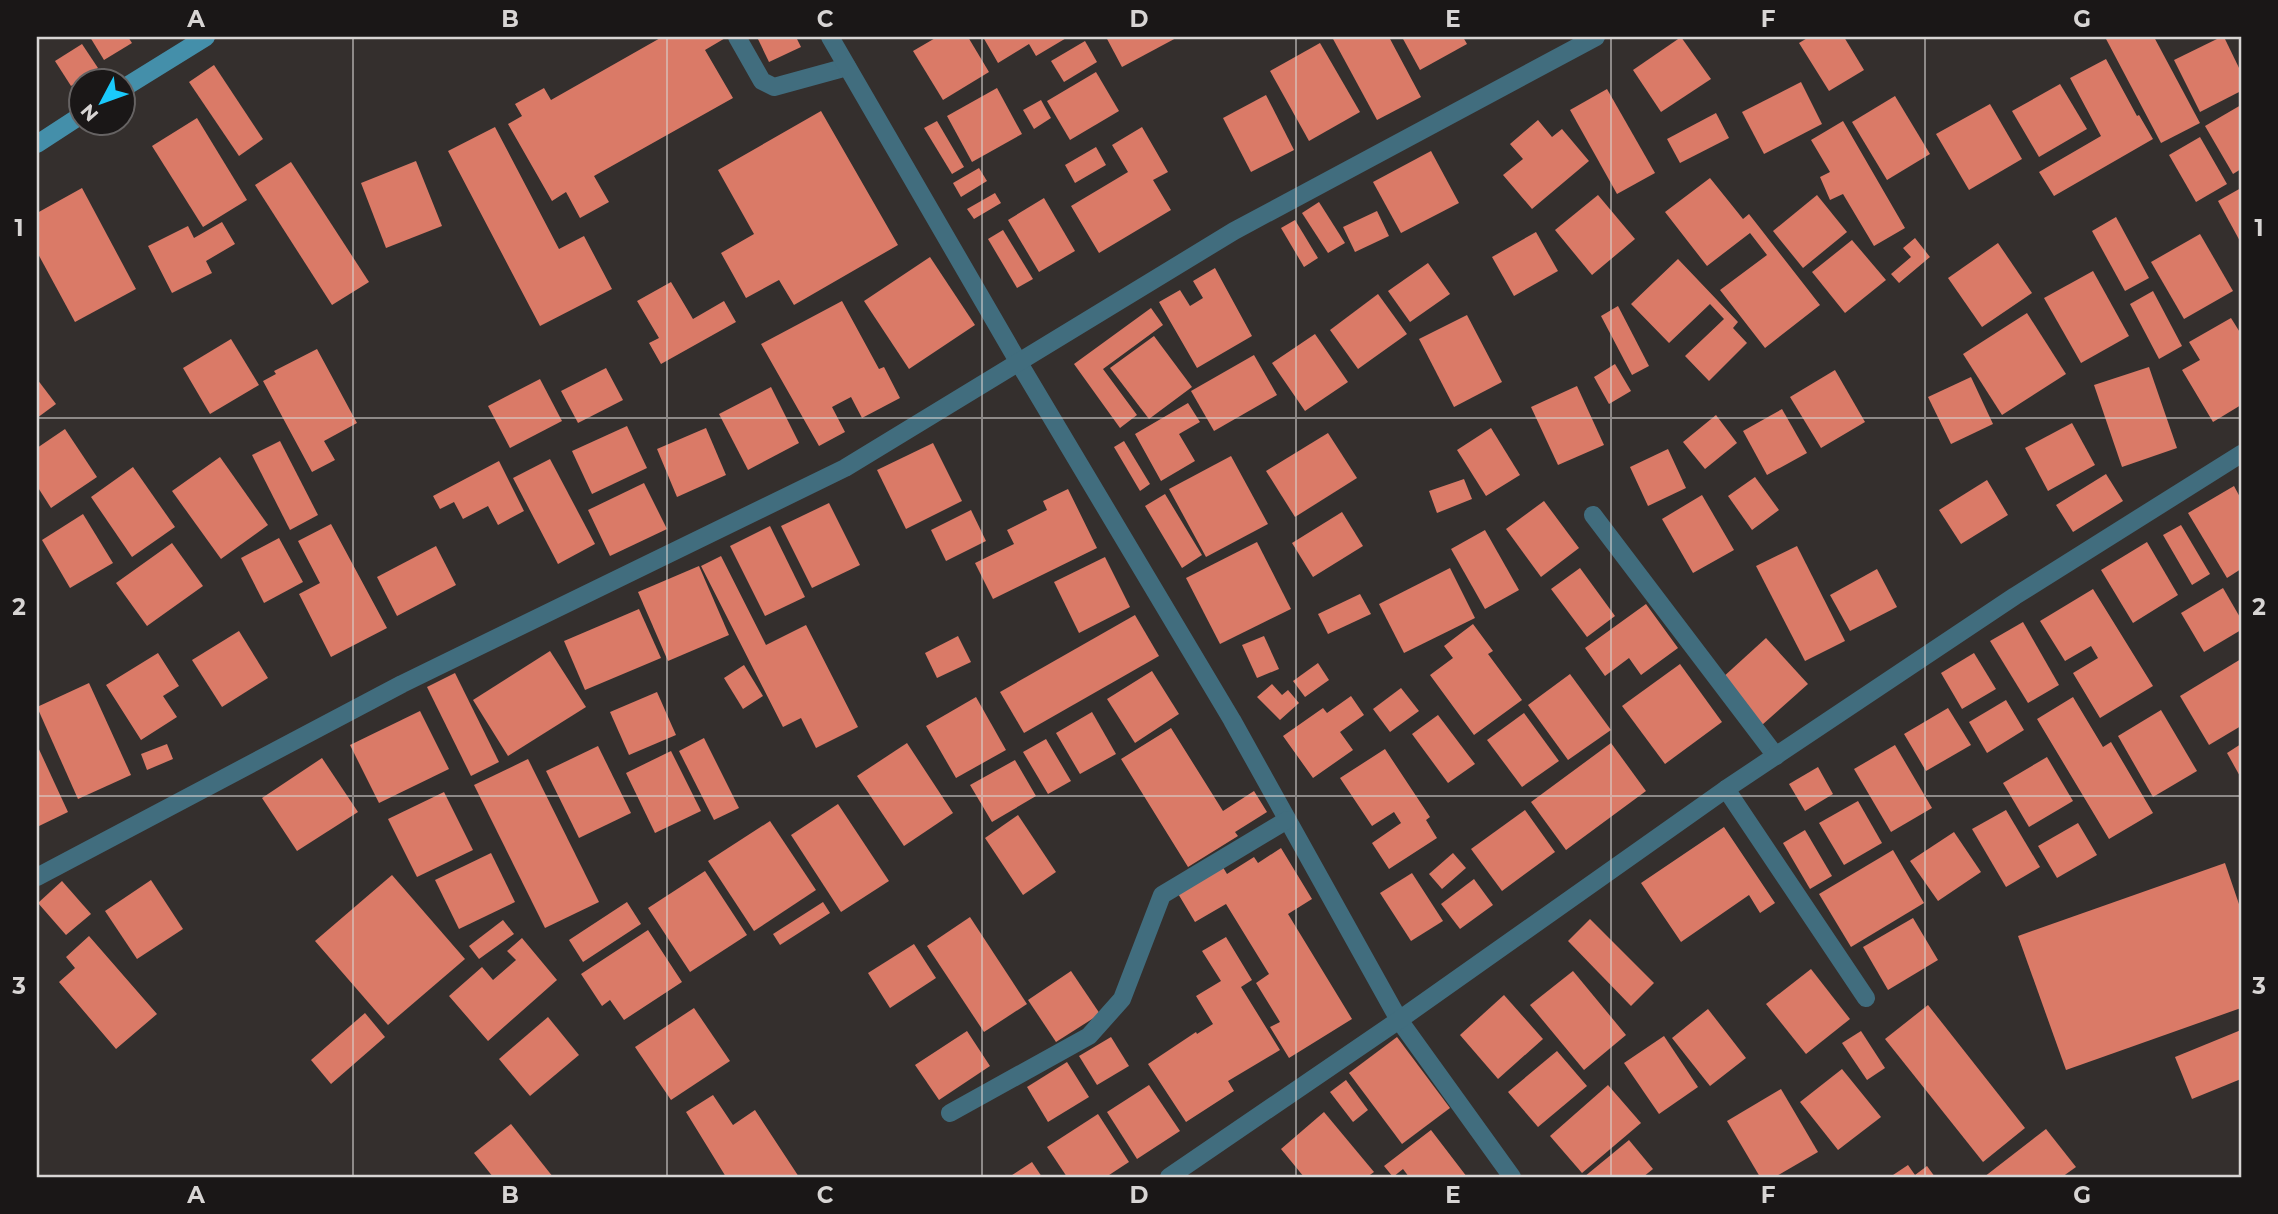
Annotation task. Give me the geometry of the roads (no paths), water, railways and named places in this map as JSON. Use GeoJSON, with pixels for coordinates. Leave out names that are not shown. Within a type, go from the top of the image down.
{"type":"FeatureCollection","features":[{"type":"Feature","properties":{"kind":"street"},"geometry":{"type":"LineString","coordinates":[[136,80],[206,37]]}},
{"type":"Feature","properties":{"kind":"street"},"geometry":{"type":"LineString","coordinates":[[737,37],[762,81],[774,87],[847,66]]}},
{"type":"Feature","properties":{"kind":"street"},"geometry":{"type":"LineString","coordinates":[[830,37],[1019,363],[1232,720],[1399,1020],[1512,1177]]}},
{"type":"Feature","properties":{"kind":"street"},"geometry":{"type":"LineString","coordinates":[[37,877],[402,684],[845,468],[1234,230],[1596,37]]}},
{"type":"Feature","properties":{"kind":"street"},"geometry":{"type":"LineString","coordinates":[[37,144],[66,125]]}},
{"type":"Feature","properties":{"kind":"street"},"geometry":{"type":"LineString","coordinates":[[1169,1177],[1399,1020],[1727,789],[2015,596],[2241,454]]}},
{"type":"Feature","properties":{"kind":"street"},"geometry":{"type":"LineString","coordinates":[[1592,516],[1776,756]]}},
{"type":"Feature","properties":{"kind":"street"},"geometry":{"type":"LineString","coordinates":[[1727,789],[1866,998]]}},
{"type":"Feature","properties":{"kind":"street"},"geometry":{"type":"LineString","coordinates":[[950,1113],[1089,1036],[1122,999],[1162,895],[1287,820]]}}]}
